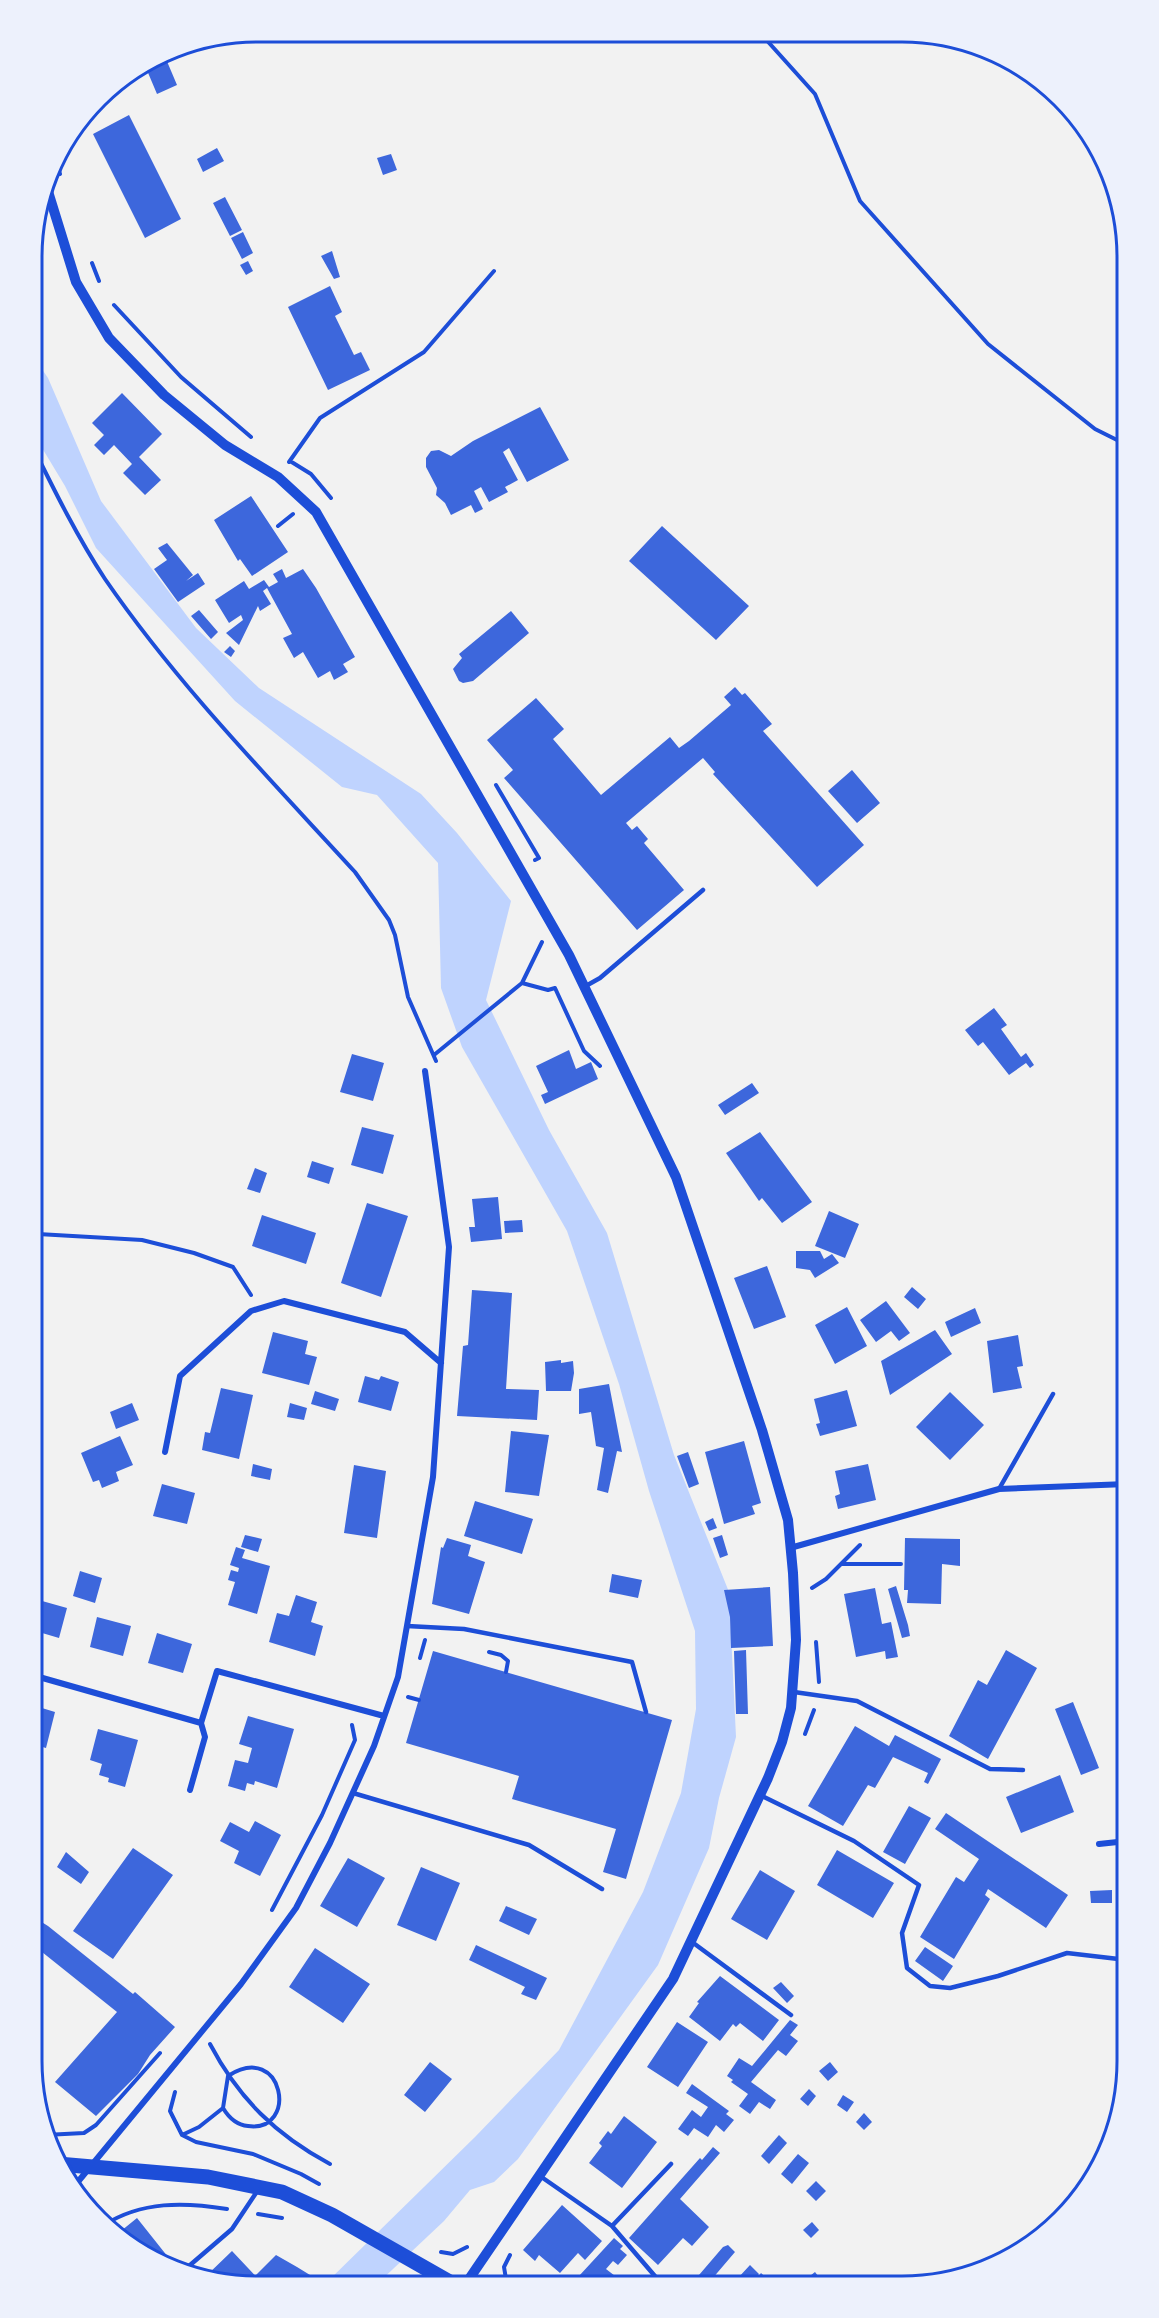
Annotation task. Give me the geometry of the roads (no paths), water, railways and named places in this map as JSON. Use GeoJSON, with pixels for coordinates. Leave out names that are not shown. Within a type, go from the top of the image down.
{"type":"FeatureCollection","features":[{"type":"Feature","properties":{"kind":"main road"},"geometry":{"type":"LineString","coordinates":[[69,2164],[208,2176],[292,2196],[332,2215],[440,2276]]}},
{"type":"Feature","properties":{"kind":"street"},"geometry":{"type":"LineString","coordinates":[[50,198],[76,282],[109,338],[164,395],[225,445],[278,477],[316,512],[524,875],[584,987],[676,1177],[762,1430],[788,1520],[796,1640],[792,1692],[782,1742],[760,1795],[673,1979],[471,2276]]}},
{"type":"Feature","properties":{"kind":"street"},"geometry":{"type":"LineString","coordinates":[[79,2181],[241,1984],[296,1908],[330,1843],[353,1792],[398,1677],[432,1477],[448,1247],[425,1071]]}},
{"type":"Feature","properties":{"kind":"street"},"geometry":{"type":"LineString","coordinates":[[165,1452],[180,1376],[251,1311],[259,1308],[284,1301],[405,1332],[441,1363]]}},
{"type":"Feature","properties":{"kind":"street"},"geometry":{"type":"LineString","coordinates":[[790,1548],[999,1489],[1117,1484]]}},
{"type":"Feature","properties":{"kind":"street"},"geometry":{"type":"LineString","coordinates":[[190,1790],[205,1737],[201,1723],[217,1671],[384,1716]]}},
{"type":"Feature","properties":{"kind":"street"},"geometry":{"type":"LineString","coordinates":[[42,1678],[201,1723]]}},
{"type":"Feature","properties":{"kind":"street"},"geometry":{"type":"LineString","coordinates":[[1099,1844],[1117,1842]]}},
{"type":"Feature","properties":{"kind":"lane"},"geometry":{"type":"LineString","coordinates":[[584,987],[600,978],[703,890]]}},
{"type":"Feature","properties":{"kind":"lane"},"geometry":{"type":"LineString","coordinates":[[999,1489],[1053,1394]]}},
{"type":"Feature","properties":{"kind":"lane"},"geometry":{"type":"LineString","coordinates":[[406,1626],[464,1629],[632,1662],[646,1712]]}},
{"type":"Feature","properties":{"kind":"lane"},"geometry":{"type":"LineString","coordinates":[[792,1692],[857,1701],[990,1769],[1023,1770]]}},
{"type":"Feature","properties":{"kind":"lane"},"geometry":{"type":"LineString","coordinates":[[353,1792],[529,1845],[602,1889]]}},
{"type":"Feature","properties":{"kind":"lane"},"geometry":{"type":"LineString","coordinates":[[760,1795],[854,1841],[919,1885],[902,1933],[907,1968],[930,1986],[950,1988],[998,1977],[1067,1953],[1117,1959]]}},
{"type":"Feature","properties":{"kind":"lane"},"geometry":{"type":"LineString","coordinates":[[691,1941],[791,2015]]}},
{"type":"Feature","properties":{"kind":"lane"},"geometry":{"type":"LineString","coordinates":[[612,2226],[671,2164]]}},
{"type":"Feature","properties":{"kind":"lane"},"geometry":{"type":"LineString","coordinates":[[540,2176],[612,2226],[655,2276]]}},
{"type":"Feature","properties":{"kind":"lane"},"geometry":{"type":"LineString","coordinates":[[190,2265],[232,2229],[260,2188]]}},
{"type":"Feature","properties":{"kind":"water"},"geometry":{"type":"Polygon","coordinates":[[[42,369],[48,378],[101,501],[196,628],[259,688],[421,794],[457,833],[511,901],[486,1000],[549,1130],[607,1233],[674,1455],[729,1592],[736,1737],[719,1798],[709,1848],[658,1965],[518,2159],[494,2182],[470,2190],[444,2221],[386,2276],[333,2276],[475,2137],[559,2050],[643,1892],[681,1793],[696,1709],[695,1631],[649,1491],[619,1384],[567,1231],[462,1047],[441,988],[438,863],[377,795],[342,787],[235,701],[96,548],[65,486],[42,448],[42,369]]]}}]}
